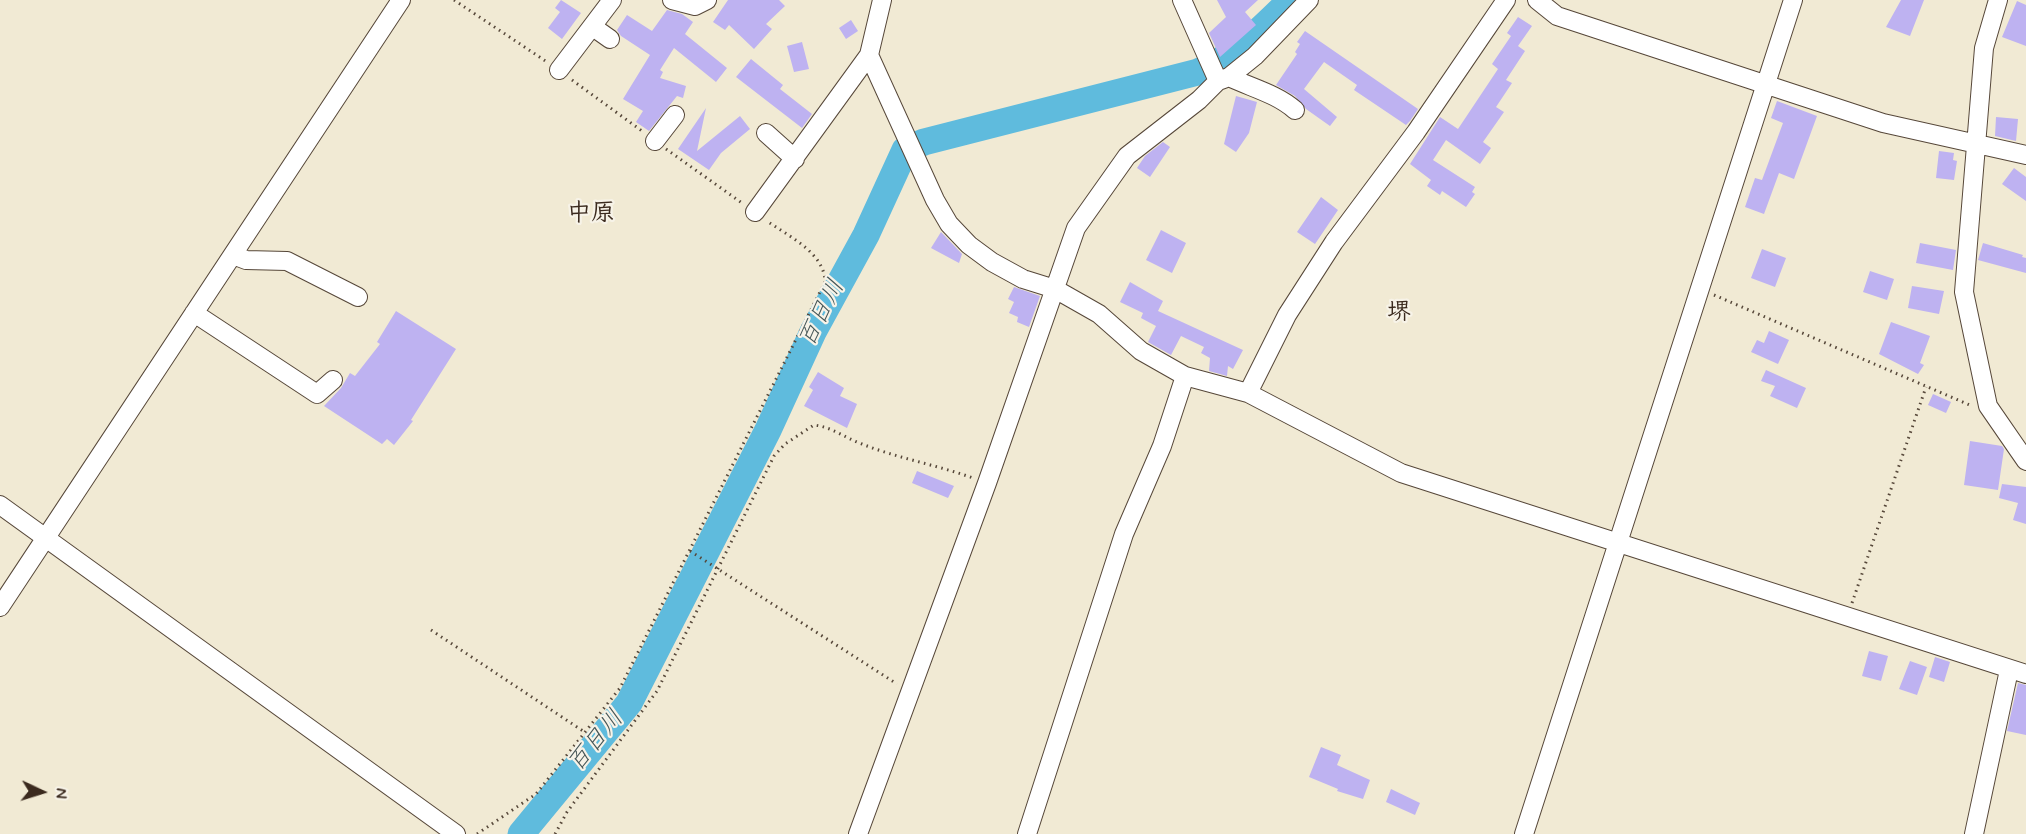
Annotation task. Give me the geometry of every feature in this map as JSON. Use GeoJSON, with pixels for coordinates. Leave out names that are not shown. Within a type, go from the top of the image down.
{"type":"FeatureCollection","features":[{"type":"Feature","properties":{"kind":"street"},"geometry":{"type":"LineString","coordinates":[[0,607],[401,0]]}},
{"type":"Feature","properties":{"kind":"street"},"geometry":{"type":"LineString","coordinates":[[559,70],[612,0]]}},
{"type":"Feature","properties":{"kind":"street"},"geometry":{"type":"LineString","coordinates":[[672,0],[695,6],[707,0]]}},
{"type":"Feature","properties":{"kind":"street"},"geometry":{"type":"LineString","coordinates":[[755,212],[869,55],[882,0]]}},
{"type":"Feature","properties":{"kind":"street"},"geometry":{"type":"LineString","coordinates":[[1182,0],[1217,72],[1258,91],[1277,96],[1296,111]]}},
{"type":"Feature","properties":{"kind":"street"},"geometry":{"type":"LineString","coordinates":[[858,834],[987,483],[1076,228],[1121,176],[1127,156],[1199,100],[1217,72],[1255,56],[1309,0]]}},
{"type":"Feature","properties":{"kind":"street"},"geometry":{"type":"LineString","coordinates":[[1248,393],[1287,315],[1334,242],[1416,132],[1506,0]]}},
{"type":"Feature","properties":{"kind":"street"},"geometry":{"type":"LineString","coordinates":[[1537,0],[1557,16],[1767,83],[1883,123],[2026,155]]}},
{"type":"Feature","properties":{"kind":"street"},"geometry":{"type":"LineString","coordinates":[[1524,834],[1701,290],[1792,0]]}},
{"type":"Feature","properties":{"kind":"street"},"geometry":{"type":"LineString","coordinates":[[1998,0],[1984,48],[1964,292],[1988,406],[2026,461]]}},
{"type":"Feature","properties":{"kind":"street"},"geometry":{"type":"LineString","coordinates":[[593,27],[610,39]]}},
{"type":"Feature","properties":{"kind":"street"},"geometry":{"type":"LineString","coordinates":[[869,55],[949,224],[969,245],[992,262],[1023,279],[1055,289],[1099,314],[1141,351],[1185,376],[1248,393],[1401,473],[2017,672],[1974,834]]}},
{"type":"Feature","properties":{"kind":"street"},"geometry":{"type":"LineString","coordinates":[[655,141],[675,115]]}},
{"type":"Feature","properties":{"kind":"street"},"geometry":{"type":"LineString","coordinates":[[766,133],[795,159]]}},
{"type":"Feature","properties":{"kind":"street"},"geometry":{"type":"LineString","coordinates":[[234,255],[246,260],[287,261],[358,297]]}},
{"type":"Feature","properties":{"kind":"street"},"geometry":{"type":"LineString","coordinates":[[194,313],[317,394],[333,380]]}},
{"type":"Feature","properties":{"kind":"street"},"geometry":{"type":"LineString","coordinates":[[1028,834],[1124,534],[1162,446],[1185,376]]}},
{"type":"Feature","properties":{"kind":"street"},"geometry":{"type":"LineString","coordinates":[[0,505],[456,834]]}},
{"type":"Feature","properties":{"kind":"path"},"geometry":{"type":"LineString","coordinates":[[454,0],[559,70],[755,212],[817,257],[825,269],[825,282],[620,688],[536,794],[477,834]]}},
{"type":"Feature","properties":{"kind":"path"},"geometry":{"type":"LineString","coordinates":[[1701,290],[1971,406],[1988,406]]}},
{"type":"Feature","properties":{"kind":"path"},"geometry":{"type":"LineString","coordinates":[[1848,616],[1926,387]]}},
{"type":"Feature","properties":{"kind":"path"},"geometry":{"type":"LineString","coordinates":[[555,834],[567,812],[657,691],[774,456],[785,444],[814,425],[827,427],[860,444],[928,462],[987,483]]}},
{"type":"Feature","properties":{"kind":"path"},"geometry":{"type":"LineString","coordinates":[[690,551],[911,693]]}},
{"type":"Feature","properties":{"kind":"path"},"geometry":{"type":"LineString","coordinates":[[431,630],[586,733]]}},
{"type":"Feature","properties":{"kind":"building"},"geometry":{"type":"Polygon","coordinates":[[[561,0],[581,13],[562,39],[548,28],[560,12],[555,8],[561,0]]]}},
{"type":"Feature","properties":{"kind":"building"},"geometry":{"type":"Polygon","coordinates":[[[728,0],[779,0],[785,6],[766,24],[772,29],[754,49],[729,25],[725,30],[713,22],[728,0]]]}},
{"type":"Feature","properties":{"kind":"building"},"geometry":{"type":"Polygon","coordinates":[[[1217,0],[1258,0],[1245,12],[1256,25],[1220,57],[1209,33],[1226,17],[1217,0]]]}},
{"type":"Feature","properties":{"kind":"building"},"geometry":{"type":"Polygon","coordinates":[[[1901,0],[1924,0],[1910,36],[1886,27],[1901,0]]]}},
{"type":"Feature","properties":{"kind":"building"},"geometry":{"type":"Polygon","coordinates":[[[2017,1],[2026,5],[2026,46],[2002,37],[2017,1]]]}},
{"type":"Feature","properties":{"kind":"building"},"geometry":{"type":"Polygon","coordinates":[[[667,10],[682,14],[693,22],[685,34],[727,68],[716,82],[674,48],[660,70],[663,72],[660,78],[686,86],[683,98],[677,96],[649,131],[636,122],[643,111],[623,99],[650,55],[621,36],[617,30],[627,15],[652,31],[667,10]]]}},
{"type":"Feature","properties":{"kind":"building"},"geometry":{"type":"Polygon","coordinates":[[[1518,17],[1532,26],[1518,46],[1525,51],[1506,80],[1512,83],[1496,107],[1504,112],[1483,142],[1491,148],[1480,164],[1446,140],[1433,160],[1475,187],[1472,192],[1475,194],[1466,207],[1442,191],[1440,195],[1427,186],[1431,180],[1410,164],[1440,117],[1458,129],[1498,69],[1492,64],[1511,36],[1507,33],[1518,17]]]}},
{"type":"Feature","properties":{"kind":"building"},"geometry":{"type":"Polygon","coordinates":[[[851,20],[858,31],[846,39],[839,28],[851,20]]]}},
{"type":"Feature","properties":{"kind":"building"},"geometry":{"type":"Polygon","coordinates":[[[1305,31],[1418,109],[1410,121],[1406,125],[1354,90],[1357,85],[1324,62],[1304,89],[1337,117],[1330,126],[1306,109],[1295,96],[1276,85],[1297,54],[1295,52],[1300,44],[1297,42],[1305,31]]]}},
{"type":"Feature","properties":{"kind":"building"},"geometry":{"type":"Polygon","coordinates":[[[802,42],[809,69],[794,72],[787,46],[802,42]]]}},
{"type":"Feature","properties":{"kind":"building"},"geometry":{"type":"Polygon","coordinates":[[[751,59],[783,85],[780,89],[812,114],[802,128],[736,77],[751,59]]]}},
{"type":"Feature","properties":{"kind":"building"},"geometry":{"type":"Polygon","coordinates":[[[1236,96],[1257,102],[1249,133],[1236,152],[1224,144],[1236,96]]]}},
{"type":"Feature","properties":{"kind":"building"},"geometry":{"type":"Polygon","coordinates":[[[1777,101],[1817,116],[1794,179],[1779,173],[1764,214],[1745,207],[1755,178],[1762,180],[1783,123],[1771,118],[1777,101]]]}},
{"type":"Feature","properties":{"kind":"building"},"geometry":{"type":"Polygon","coordinates":[[[706,108],[697,151],[740,116],[750,129],[721,153],[709,170],[678,149],[706,108]]]}},
{"type":"Feature","properties":{"kind":"building"},"geometry":{"type":"Polygon","coordinates":[[[1996,117],[2018,119],[2016,141],[1995,136],[1996,117]]]}},
{"type":"Feature","properties":{"kind":"building"},"geometry":{"type":"Polygon","coordinates":[[[1163,142],[1170,147],[1150,177],[1137,168],[1145,156],[1163,142]]]}},
{"type":"Feature","properties":{"kind":"building"},"geometry":{"type":"Polygon","coordinates":[[[1939,151],[1954,153],[1953,160],[1957,161],[1954,180],[1936,178],[1939,151]]]}},
{"type":"Feature","properties":{"kind":"building"},"geometry":{"type":"Polygon","coordinates":[[[2014,168],[2026,177],[2026,201],[2002,184],[2014,168]]]}},
{"type":"Feature","properties":{"kind":"building"},"geometry":{"type":"Polygon","coordinates":[[[1321,197],[1338,210],[1315,244],[1297,232],[1321,197]]]}},
{"type":"Feature","properties":{"kind":"building"},"geometry":{"type":"Polygon","coordinates":[[[1161,230],[1186,243],[1172,273],[1146,260],[1161,230]]]}},
{"type":"Feature","properties":{"kind":"building"},"geometry":{"type":"Polygon","coordinates":[[[941,232],[962,254],[959,263],[931,248],[941,232]]]}},
{"type":"Feature","properties":{"kind":"building"},"geometry":{"type":"Polygon","coordinates":[[[1920,243],[1956,250],[1953,270],[1916,263],[1920,243]]]}},
{"type":"Feature","properties":{"kind":"building"},"geometry":{"type":"Polygon","coordinates":[[[1983,243],[2023,255],[2022,257],[2026,258],[2026,273],[1978,260],[1983,243]]]}},
{"type":"Feature","properties":{"kind":"building"},"geometry":{"type":"Polygon","coordinates":[[[1762,249],[1786,258],[1775,287],[1751,278],[1762,249]]]}},
{"type":"Feature","properties":{"kind":"building"},"geometry":{"type":"Polygon","coordinates":[[[1870,271],[1894,279],[1887,300],[1863,292],[1870,271]]]}},
{"type":"Feature","properties":{"kind":"building"},"geometry":{"type":"Polygon","coordinates":[[[1130,282],[1163,301],[1158,311],[1243,350],[1233,369],[1228,366],[1227,376],[1209,371],[1210,358],[1201,353],[1204,347],[1181,336],[1171,355],[1148,342],[1156,326],[1141,318],[1143,313],[1120,302],[1130,282]]]}},
{"type":"Feature","properties":{"kind":"building"},"geometry":{"type":"Polygon","coordinates":[[[1912,286],[1944,291],[1939,314],[1908,308],[1912,286]]]}},
{"type":"Feature","properties":{"kind":"building"},"geometry":{"type":"Polygon","coordinates":[[[1014,287],[1040,296],[1029,327],[1017,322],[1018,317],[1009,313],[1014,302],[1008,299],[1014,287]]]}},
{"type":"Feature","properties":{"kind":"building"},"geometry":{"type":"Polygon","coordinates":[[[396,311],[456,349],[411,420],[413,421],[394,445],[387,439],[382,444],[324,406],[341,388],[350,373],[355,376],[380,344],[377,342],[396,311]]]}},
{"type":"Feature","properties":{"kind":"building"},"geometry":{"type":"Polygon","coordinates":[[[1891,322],[1930,336],[1920,363],[1924,365],[1918,374],[1879,354],[1891,322]]]}},
{"type":"Feature","properties":{"kind":"building"},"geometry":{"type":"Polygon","coordinates":[[[1769,331],[1789,340],[1778,364],[1751,352],[1757,340],[1764,343],[1769,331]]]}},
{"type":"Feature","properties":{"kind":"building"},"geometry":{"type":"Polygon","coordinates":[[[1766,370],[1806,388],[1797,408],[1770,396],[1775,386],[1761,381],[1766,370]]]}},
{"type":"Feature","properties":{"kind":"building"},"geometry":{"type":"Polygon","coordinates":[[[818,372],[844,388],[840,396],[857,404],[847,428],[804,406],[813,390],[809,387],[818,372]]]}},
{"type":"Feature","properties":{"kind":"building"},"geometry":{"type":"Polygon","coordinates":[[[1933,394],[1951,402],[1946,413],[1928,405],[1933,394]]]}},
{"type":"Feature","properties":{"kind":"building"},"geometry":{"type":"Polygon","coordinates":[[[1970,441],[2002,446],[2004,449],[1998,490],[1964,485],[1970,441]]]}},
{"type":"Feature","properties":{"kind":"building"},"geometry":{"type":"Polygon","coordinates":[[[917,471],[954,486],[948,498],[912,483],[917,471]]]}},
{"type":"Feature","properties":{"kind":"building"},"geometry":{"type":"Polygon","coordinates":[[[2002,484],[2026,487],[2026,524],[2013,520],[2018,503],[1999,498],[2002,484]]]}},
{"type":"Feature","properties":{"kind":"building"},"geometry":{"type":"Polygon","coordinates":[[[1869,651],[1888,656],[1881,681],[1862,676],[1869,651]]]}},
{"type":"Feature","properties":{"kind":"building"},"geometry":{"type":"Polygon","coordinates":[[[1935,657],[1950,662],[1944,682],[1929,677],[1935,657]]]}},
{"type":"Feature","properties":{"kind":"building"},"geometry":{"type":"Polygon","coordinates":[[[1910,661],[1927,667],[1917,695],[1899,689],[1910,661]]]}},
{"type":"Feature","properties":{"kind":"building"},"geometry":{"type":"Polygon","coordinates":[[[2018,683],[2026,685],[2026,735],[2007,731],[2018,683]]]}},
{"type":"Feature","properties":{"kind":"building"},"geometry":{"type":"Polygon","coordinates":[[[1321,747],[1341,755],[1337,765],[1370,780],[1363,799],[1337,791],[1338,789],[1309,777],[1321,747]]]}},
{"type":"Feature","properties":{"kind":"building"},"geometry":{"type":"Polygon","coordinates":[[[1391,789],[1420,803],[1415,815],[1386,802],[1391,789]]]}},
{"type":"Feature","properties":{"kind":"waterway","name":"百日川"},"geometry":{"type":"LineString","coordinates":[[521,834],[629,703],[768,430],[813,332],[866,235],[905,150],[924,142],[1198,72],[1212,66],[1236,50],[1291,0]]}},
{"type":"Feature","properties":{"kind":"district","name":"中原"},"geometry":{"type":"Point","coordinates":[591,215]}},
{"type":"Feature","properties":{"kind":"district","name":"堺"},"geometry":{"type":"Point","coordinates":[1399,314]}}]}
